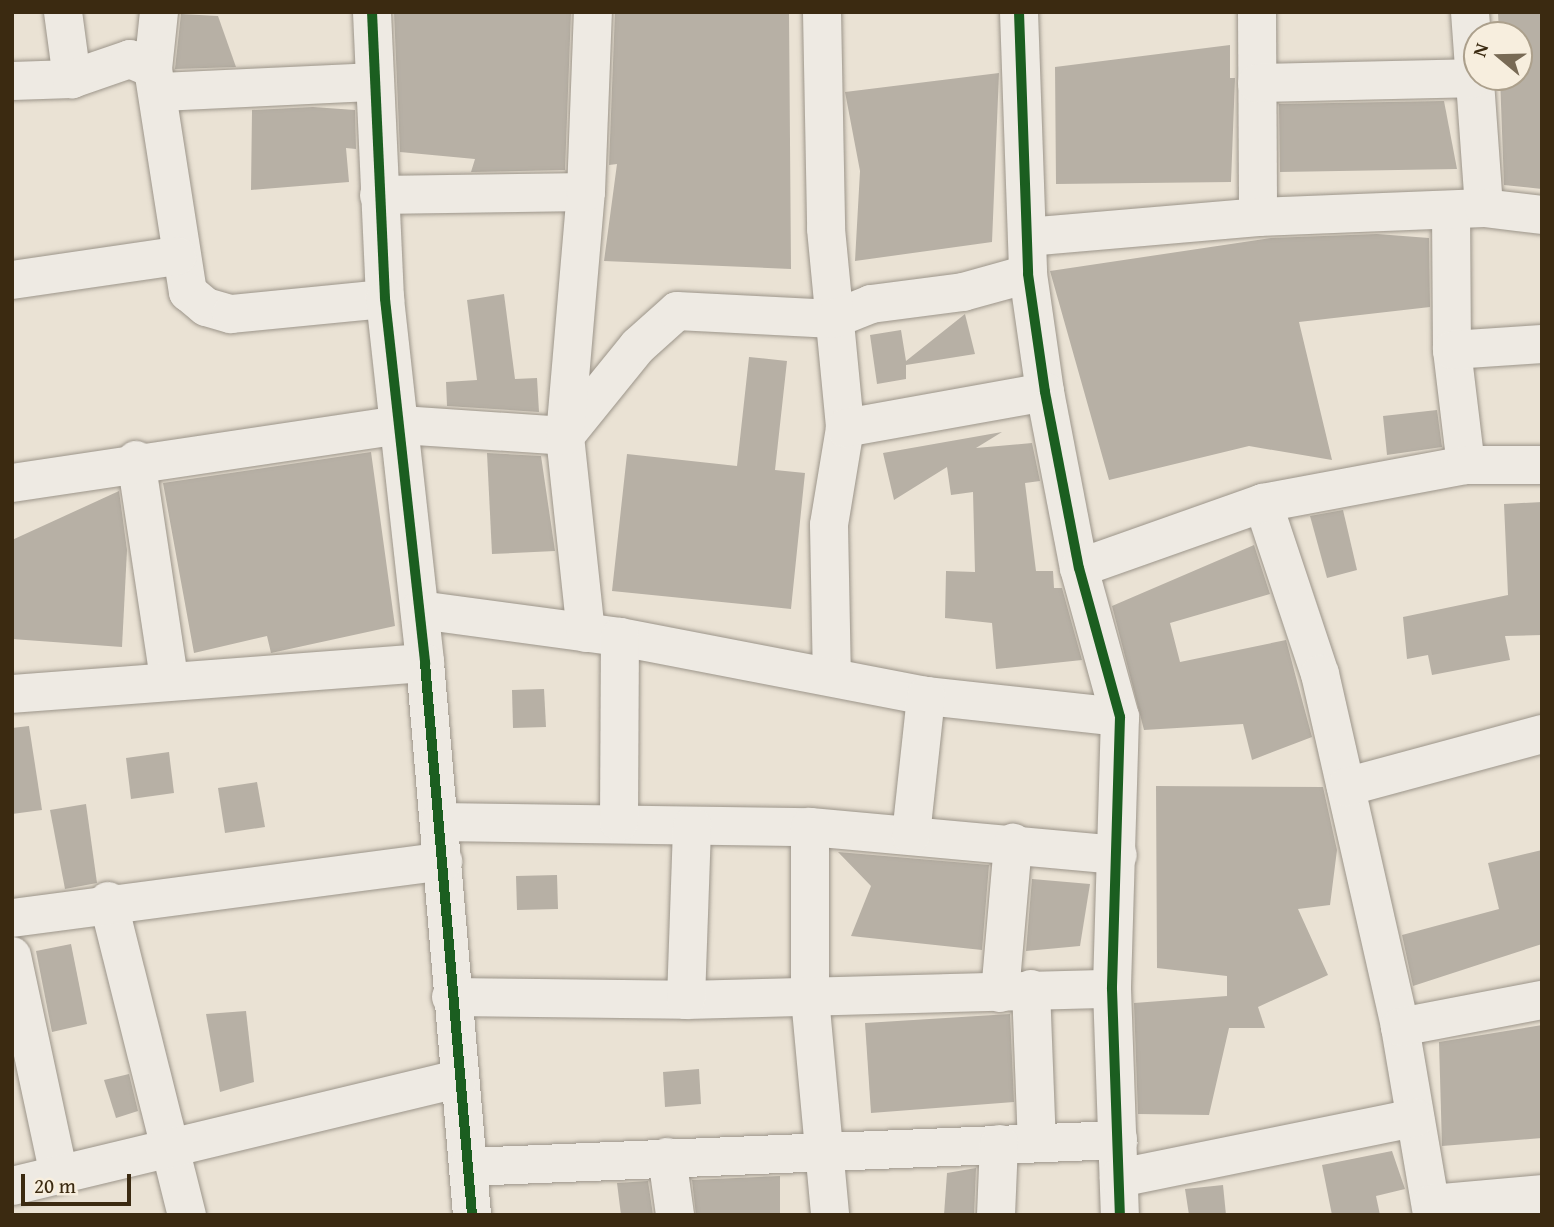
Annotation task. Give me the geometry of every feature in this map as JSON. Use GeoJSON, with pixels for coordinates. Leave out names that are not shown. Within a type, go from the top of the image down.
{"type":"FeatureCollection","features":[{"type":"Feature","properties":{"kind":"street"},"geometry":{"type":"LineString","coordinates":[[63,12],[72,79]]}},
{"type":"Feature","properties":{"kind":"street"},"geometry":{"type":"LineString","coordinates":[[159,12],[157,80],[177,256],[188,292],[206,307],[231,314],[385,299]]}},
{"type":"Feature","properties":{"kind":"street"},"geometry":{"type":"LineString","coordinates":[[372,12],[371,82],[385,299],[420,610],[440,822],[457,1079],[472,1215]]}},
{"type":"Feature","properties":{"kind":"street"},"geometry":{"type":"LineString","coordinates":[[593,12],[586,192],[565,436],[603,635],[619,822]]}},
{"type":"Feature","properties":{"kind":"street"},"geometry":{"type":"LineString","coordinates":[[822,12],[834,319],[845,428],[830,525],[832,675]]}},
{"type":"Feature","properties":{"kind":"street"},"geometry":{"type":"LineString","coordinates":[[1019,12],[1028,256],[1045,391],[1079,568],[1120,717],[1112,989],[1119,1196],[1415,1118]]}},
{"type":"Feature","properties":{"kind":"street"},"geometry":{"type":"LineString","coordinates":[[1257,12],[1258,217]]}},
{"type":"Feature","properties":{"kind":"street"},"geometry":{"type":"LineString","coordinates":[[12,81],[72,79],[131,59],[157,80],[371,82]]}},
{"type":"Feature","properties":{"kind":"street"},"geometry":{"type":"LineString","coordinates":[[1257,83],[1463,78]]}},
{"type":"Feature","properties":{"kind":"street"},"geometry":{"type":"LineString","coordinates":[[1466,465],[1452,349],[1468,209],[1473,91]]}},
{"type":"Feature","properties":{"kind":"street"},"geometry":{"type":"LineString","coordinates":[[379,195],[586,192]]}},
{"type":"Feature","properties":{"kind":"street"},"geometry":{"type":"LineString","coordinates":[[565,436],[638,346],[677,311],[834,319],[871,304],[963,292],[1028,256],[1258,217],[1468,209],[1542,215]]}},
{"type":"Feature","properties":{"kind":"street"},"geometry":{"type":"LineString","coordinates":[[12,280],[177,256]]}},
{"type":"Feature","properties":{"kind":"street"},"geometry":{"type":"LineString","coordinates":[[1452,349],[1542,344]]}},
{"type":"Feature","properties":{"kind":"street"},"geometry":{"type":"LineString","coordinates":[[845,428],[1045,391]]}},
{"type":"Feature","properties":{"kind":"street"},"geometry":{"type":"LineString","coordinates":[[12,483],[136,460],[401,425],[565,436]]}},
{"type":"Feature","properties":{"kind":"street"},"geometry":{"type":"LineString","coordinates":[[136,460],[169,678]]}},
{"type":"Feature","properties":{"kind":"street"},"geometry":{"type":"LineString","coordinates":[[1079,568],[1263,503],[1466,465],[1542,465]]}},
{"type":"Feature","properties":{"kind":"street"},"geometry":{"type":"LineString","coordinates":[[1263,503],[1300,604],[1346,788],[1400,1027],[1431,1210],[1542,1194]]}},
{"type":"Feature","properties":{"kind":"street"},"geometry":{"type":"LineString","coordinates":[[420,610],[603,635],[832,675],[926,696],[1120,717]]}},
{"type":"Feature","properties":{"kind":"street"},"geometry":{"type":"LineString","coordinates":[[12,694],[169,678],[425,663]]}},
{"type":"Feature","properties":{"kind":"street"},"geometry":{"type":"LineString","coordinates":[[911,835],[926,696]]}},
{"type":"Feature","properties":{"kind":"street"},"geometry":{"type":"LineString","coordinates":[[1346,788],[1542,734]]}},
{"type":"Feature","properties":{"kind":"street"},"geometry":{"type":"LineString","coordinates":[[440,822],[619,822],[810,827],[1013,843],[1118,855]]}},
{"type":"Feature","properties":{"kind":"street"},"geometry":{"type":"LineString","coordinates":[[686,1000],[692,826]]}},
{"type":"Feature","properties":{"kind":"street"},"geometry":{"type":"LineString","coordinates":[[810,827],[810,998],[827,1149],[830,1215]]}},
{"type":"Feature","properties":{"kind":"street"},"geometry":{"type":"LineString","coordinates":[[1013,843],[1015,991],[1037,1143]]}},
{"type":"Feature","properties":{"kind":"street"},"geometry":{"type":"LineString","coordinates":[[12,918],[108,901],[443,861]]}},
{"type":"Feature","properties":{"kind":"street"},"geometry":{"type":"LineString","coordinates":[[108,901],[174,1144],[187,1215]]}},
{"type":"Feature","properties":{"kind":"street"},"geometry":{"type":"LineString","coordinates":[[12,956],[17,1021],[60,1175]]}},
{"type":"Feature","properties":{"kind":"street"},"geometry":{"type":"LineString","coordinates":[[451,997],[686,1000],[1112,989]]}},
{"type":"Feature","properties":{"kind":"street"},"geometry":{"type":"LineString","coordinates":[[1400,1027],[1542,1000]]}},
{"type":"Feature","properties":{"kind":"street"},"geometry":{"type":"LineString","coordinates":[[12,1186],[174,1144],[457,1079]]}},
{"type":"Feature","properties":{"kind":"street"},"geometry":{"type":"LineString","coordinates":[[468,1167],[827,1149],[1118,1140]]}},
{"type":"Feature","properties":{"kind":"street"},"geometry":{"type":"LineString","coordinates":[[996,1215],[999,1144]]}},
{"type":"Feature","properties":{"kind":"street"},"geometry":{"type":"LineString","coordinates":[[667,1157],[675,1215]]}},
{"type":"Feature","properties":{"kind":"building"},"geometry":{"type":"Polygon","coordinates":[[[394,12],[571,12],[565,170],[471,172],[475,159],[400,152],[394,12]]]}},
{"type":"Feature","properties":{"kind":"building"},"geometry":{"type":"Polygon","coordinates":[[[615,12],[789,12],[791,269],[604,261],[617,164],[609,165],[615,12]]]}},
{"type":"Feature","properties":{"kind":"building"},"geometry":{"type":"Polygon","coordinates":[[[1498,12],[1542,12],[1542,189],[1504,185],[1501,91],[1533,91],[1533,21],[1498,21],[1498,12]]]}},
{"type":"Feature","properties":{"kind":"building"},"geometry":{"type":"Polygon","coordinates":[[[181,14],[218,16],[236,67],[175,69],[181,14]]]}},
{"type":"Feature","properties":{"kind":"building"},"geometry":{"type":"Polygon","coordinates":[[[1230,45],[1230,78],[1235,78],[1231,182],[1056,184],[1055,67],[1230,45]]]}},
{"type":"Feature","properties":{"kind":"building"},"geometry":{"type":"Polygon","coordinates":[[[999,73],[992,242],[855,261],[860,171],[845,92],[999,73]]]}},
{"type":"Feature","properties":{"kind":"building"},"geometry":{"type":"Polygon","coordinates":[[[1444,101],[1457,169],[1280,172],[1279,104],[1444,101]]]}},
{"type":"Feature","properties":{"kind":"building"},"geometry":{"type":"Polygon","coordinates":[[[313,107],[355,110],[356,149],[346,148],[349,182],[251,190],[252,110],[313,107]]]}},
{"type":"Feature","properties":{"kind":"building"},"geometry":{"type":"Polygon","coordinates":[[[1377,234],[1429,238],[1430,307],[1299,322],[1332,460],[1249,446],[1109,480],[1050,271],[1271,238],[1377,234]]]}},
{"type":"Feature","properties":{"kind":"building"},"geometry":{"type":"Polygon","coordinates":[[[504,294],[515,379],[537,378],[539,412],[447,406],[446,382],[477,380],[467,300],[504,294]]]}},
{"type":"Feature","properties":{"kind":"building"},"geometry":{"type":"Polygon","coordinates":[[[965,314],[975,354],[906,365],[906,379],[877,384],[870,335],[901,330],[906,361],[965,314]]]}},
{"type":"Feature","properties":{"kind":"building"},"geometry":{"type":"Polygon","coordinates":[[[749,357],[787,361],[775,470],[805,473],[791,609],[612,591],[627,454],[737,466],[749,357]]]}},
{"type":"Feature","properties":{"kind":"building"},"geometry":{"type":"Polygon","coordinates":[[[1437,410],[1442,447],[1387,455],[1383,416],[1437,410]]]}},
{"type":"Feature","properties":{"kind":"building"},"geometry":{"type":"Polygon","coordinates":[[[1002,432],[976,448],[1032,443],[1040,481],[1025,483],[1036,571],[1053,571],[1054,588],[1062,588],[1082,660],[996,669],[992,623],[945,618],[946,571],[975,572],[973,492],[951,495],[947,467],[894,500],[883,453],[1002,432]]]}},
{"type":"Feature","properties":{"kind":"building"},"geometry":{"type":"Polygon","coordinates":[[[371,452],[395,626],[271,653],[267,636],[194,653],[163,483],[371,452]]]}},
{"type":"Feature","properties":{"kind":"building"},"geometry":{"type":"Polygon","coordinates":[[[487,453],[541,456],[555,551],[492,554],[487,453]]]}},
{"type":"Feature","properties":{"kind":"building"},"geometry":{"type":"Polygon","coordinates":[[[119,491],[127,550],[122,647],[12,639],[12,540],[119,491]]]}},
{"type":"Feature","properties":{"kind":"building"},"geometry":{"type":"Polygon","coordinates":[[[1542,502],[1542,635],[1505,636],[1510,660],[1432,675],[1428,655],[1407,659],[1403,617],[1508,595],[1504,504],[1542,502]]]}},
{"type":"Feature","properties":{"kind":"building"},"geometry":{"type":"Polygon","coordinates":[[[1343,510],[1357,570],[1327,578],[1310,516],[1343,510]]]}},
{"type":"Feature","properties":{"kind":"building"},"geometry":{"type":"Polygon","coordinates":[[[1254,545],[1270,594],[1170,623],[1180,662],[1286,640],[1312,737],[1252,760],[1243,724],[1144,730],[1112,606],[1254,545]]]}},
{"type":"Feature","properties":{"kind":"building"},"geometry":{"type":"Polygon","coordinates":[[[544,689],[546,727],[513,728],[512,690],[544,689]]]}},
{"type":"Feature","properties":{"kind":"building"},"geometry":{"type":"Polygon","coordinates":[[[29,726],[42,810],[12,814],[12,728],[29,726]]]}},
{"type":"Feature","properties":{"kind":"building"},"geometry":{"type":"Polygon","coordinates":[[[169,752],[174,793],[131,799],[126,758],[169,752]]]}},
{"type":"Feature","properties":{"kind":"building"},"geometry":{"type":"Polygon","coordinates":[[[257,782],[265,827],[225,833],[218,788],[257,782]]]}},
{"type":"Feature","properties":{"kind":"building"},"geometry":{"type":"Polygon","coordinates":[[[1156,786],[1323,787],[1337,850],[1330,905],[1298,909],[1328,975],[1258,1007],[1265,1028],[1229,1028],[1209,1115],[1138,1114],[1134,1003],[1227,996],[1227,976],[1157,968],[1156,786]]]}},
{"type":"Feature","properties":{"kind":"building"},"geometry":{"type":"Polygon","coordinates":[[[86,804],[97,883],[65,889],[50,810],[86,804]]]}},
{"type":"Feature","properties":{"kind":"building"},"geometry":{"type":"Polygon","coordinates":[[[1542,850],[1542,944],[1413,986],[1402,935],[1499,909],[1488,863],[1542,850]]]}},
{"type":"Feature","properties":{"kind":"building"},"geometry":{"type":"Polygon","coordinates":[[[838,852],[989,865],[982,950],[851,936],[871,886],[838,852]]]}},
{"type":"Feature","properties":{"kind":"building"},"geometry":{"type":"Polygon","coordinates":[[[557,875],[558,909],[517,910],[516,876],[557,875]]]}},
{"type":"Feature","properties":{"kind":"building"},"geometry":{"type":"Polygon","coordinates":[[[1032,879],[1090,884],[1080,946],[1026,951],[1032,879]]]}},
{"type":"Feature","properties":{"kind":"building"},"geometry":{"type":"Polygon","coordinates":[[[71,944],[87,1024],[52,1032],[36,951],[71,944]]]}},
{"type":"Feature","properties":{"kind":"building"},"geometry":{"type":"Polygon","coordinates":[[[246,1011],[254,1082],[220,1092],[206,1014],[246,1011]]]}},
{"type":"Feature","properties":{"kind":"building"},"geometry":{"type":"Polygon","coordinates":[[[1010,1014],[1014,1102],[871,1113],[865,1023],[1010,1014]]]}},
{"type":"Feature","properties":{"kind":"building"},"geometry":{"type":"Polygon","coordinates":[[[1542,1025],[1542,1138],[1442,1146],[1439,1042],[1542,1025]]]}},
{"type":"Feature","properties":{"kind":"building"},"geometry":{"type":"Polygon","coordinates":[[[699,1069],[701,1104],[665,1107],[663,1072],[699,1069]]]}},
{"type":"Feature","properties":{"kind":"building"},"geometry":{"type":"Polygon","coordinates":[[[129,1074],[138,1111],[116,1118],[104,1080],[129,1074]]]}},
{"type":"Feature","properties":{"kind":"building"},"geometry":{"type":"Polygon","coordinates":[[[1392,1151],[1405,1189],[1376,1196],[1380,1215],[1332,1215],[1322,1165],[1392,1151]]]}},
{"type":"Feature","properties":{"kind":"building"},"geometry":{"type":"Polygon","coordinates":[[[976,1168],[974,1215],[944,1215],[947,1173],[976,1168]]]}},
{"type":"Feature","properties":{"kind":"building"},"geometry":{"type":"Polygon","coordinates":[[[780,1176],[780,1215],[696,1215],[692,1180],[780,1176]]]}},
{"type":"Feature","properties":{"kind":"building"},"geometry":{"type":"Polygon","coordinates":[[[648,1181],[653,1215],[621,1215],[617,1183],[648,1181]]]}},
{"type":"Feature","properties":{"kind":"building"},"geometry":{"type":"Polygon","coordinates":[[[1223,1185],[1226,1215],[1189,1215],[1185,1189],[1223,1185]]]}},
{"type":"Feature","properties":{"kind":"cycle path"},"geometry":{"type":"LineString","coordinates":[[372,12],[385,299],[425,663],[472,1215]]}},
{"type":"Feature","properties":{"kind":"cycle path"},"geometry":{"type":"LineString","coordinates":[[1019,12],[1028,274],[1045,392],[1079,568],[1120,717],[1112,989],[1120,1215]]}}]}
